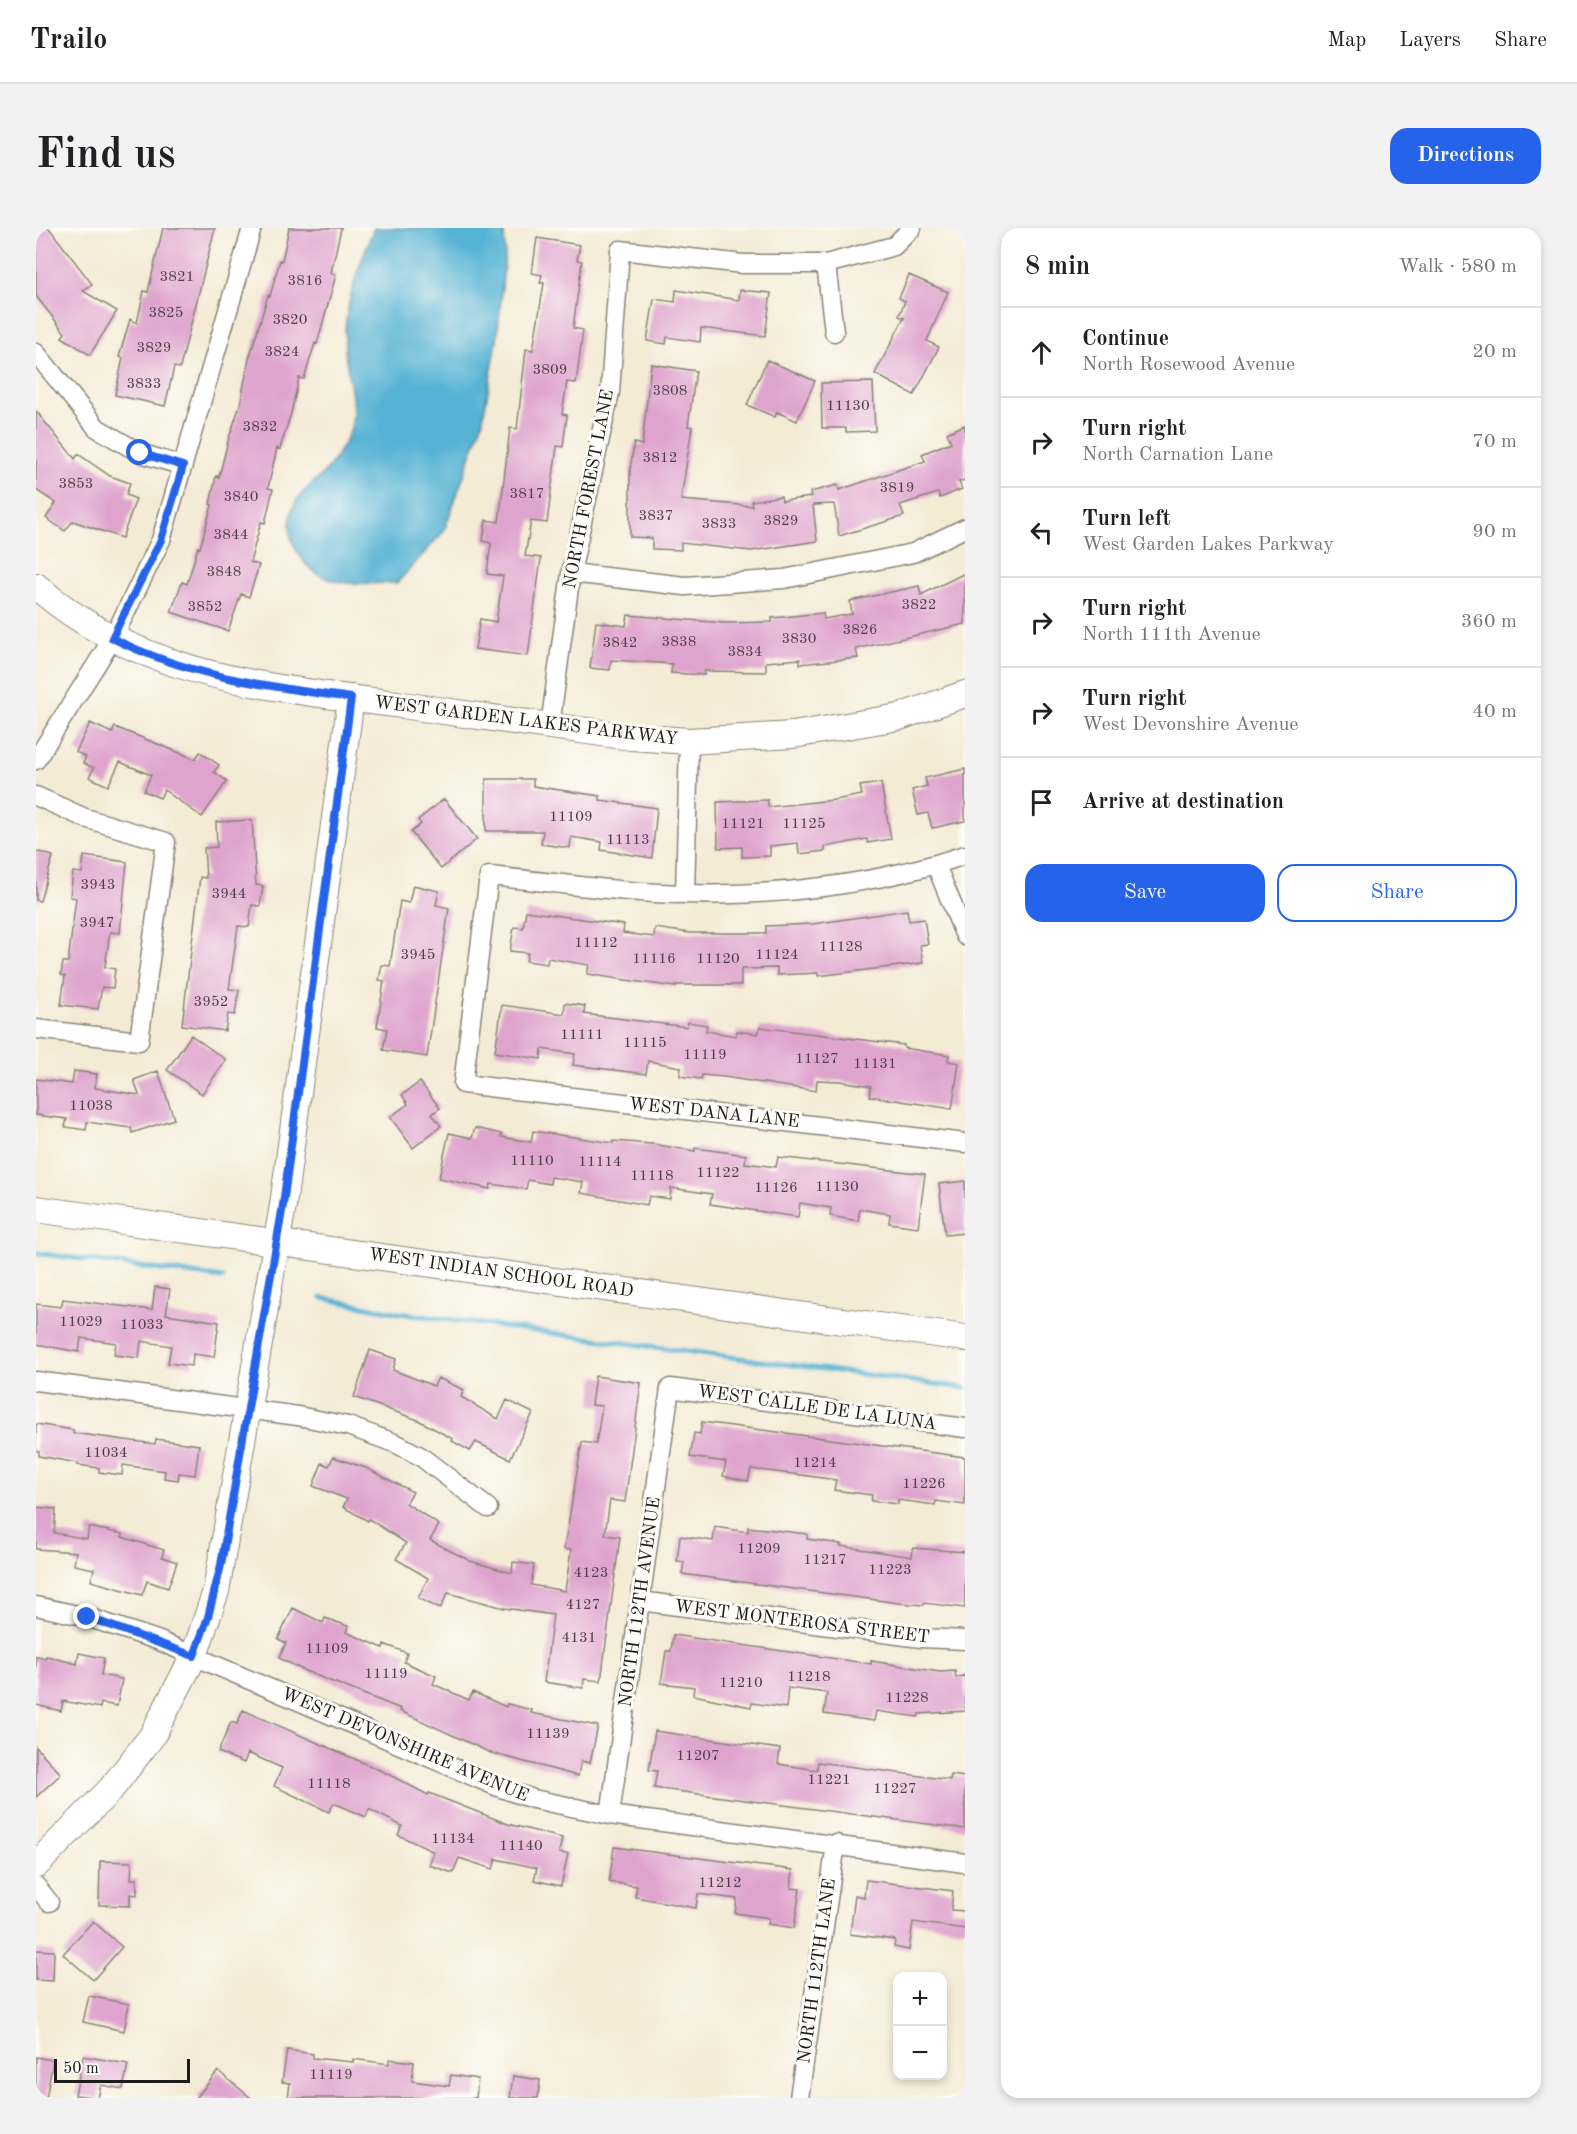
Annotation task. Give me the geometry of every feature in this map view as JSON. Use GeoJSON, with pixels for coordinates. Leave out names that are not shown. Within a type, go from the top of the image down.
{"type":"FeatureCollection","features":[{"type":"Feature","properties":{"kind":"street"},"geometry":{"type":"LineString","coordinates":[[36,760],[112,638],[161,540],[252,228]]}},
{"type":"Feature","properties":{"kind":"street"},"geometry":{"type":"LineString","coordinates":[[834,332],[826,264],[894,246],[912,228]]}},
{"type":"Feature","properties":{"kind":"street","name":"NORTH FOREST LANE"},"geometry":{"type":"LineString","coordinates":[[550,726],[570,573],[610,392],[620,250],[743,264],[826,264]]}},
{"type":"Feature","properties":{"kind":"street"},"geometry":{"type":"LineString","coordinates":[[36,353],[97,428],[140,453],[183,466]]}},
{"type":"Feature","properties":{"kind":"street"},"geometry":{"type":"LineString","coordinates":[[570,573],[685,586],[784,579],[913,553],[965,528]]}},
{"type":"Feature","properties":{"kind":"street","name":"WEST GARDEN LAKES PARKWAY"},"geometry":{"type":"LineString","coordinates":[[36,586],[112,638],[150,657],[217,676],[351,698],[550,726],[689,741],[793,735],[888,719],[965,694]]}},
{"type":"Feature","properties":{"kind":"street"},"geometry":{"type":"LineString","coordinates":[[36,1865],[111,1789],[166,1713],[194,1656],[216,1592],[277,1242],[351,698]]}},
{"type":"Feature","properties":{"kind":"street"},"geometry":{"type":"LineString","coordinates":[[689,741],[685,894],[803,891],[936,865],[965,855]]}},
{"type":"Feature","properties":{"kind":"street"},"geometry":{"type":"LineString","coordinates":[[36,796],[85,818],[166,842],[139,1041],[36,1029]]}},
{"type":"Feature","properties":{"kind":"street"},"geometry":{"type":"LineString","coordinates":[[936,865],[965,936]]}},
{"type":"Feature","properties":{"kind":"street","name":"WEST DANA LANE"},"geometry":{"type":"LineString","coordinates":[[685,894],[489,876],[463,1084],[965,1143]]}},
{"type":"Feature","properties":{"kind":"street","name":"WEST INDIAN SCHOOL ROAD"},"geometry":{"type":"LineString","coordinates":[[36,1209],[965,1338]]}},
{"type":"Feature","properties":{"kind":"street"},"geometry":{"type":"LineString","coordinates":[[36,1381],[322,1420],[397,1444],[444,1472],[488,1508]]}},
{"type":"Feature","properties":{"kind":"street","name":"WEST CALLE DE LA LUNA"},"geometry":{"type":"LineString","coordinates":[[670,1388],[965,1428]]}},
{"type":"Feature","properties":{"kind":"street","name":"NORTH 112TH AVENUE"},"geometry":{"type":"LineString","coordinates":[[610,1815],[670,1388]]}},
{"type":"Feature","properties":{"kind":"street","name":"WEST MONTEROSA STREET"},"geometry":{"type":"LineString","coordinates":[[640,1601],[921,1638],[965,1640]]}},
{"type":"Feature","properties":{"kind":"street","name":"WEST DEVONSHIRE AVENUE"},"geometry":{"type":"LineString","coordinates":[[36,1606],[109,1623],[194,1656],[498,1787],[533,1799],[610,1815],[965,1863]]}},
{"type":"Feature","properties":{"kind":"street","name":"NORTH 112TH LANE"},"geometry":{"type":"LineString","coordinates":[[799,2098],[836,1844]]}},
{"type":"Feature","properties":{"kind":"street"},"geometry":{"type":"LineString","coordinates":[[36,1886],[50,1902]]}},
{"type":"Feature","properties":{"kind":"water"},"geometry":{"type":"Polygon","coordinates":[[[374,228],[504,228],[505,254],[497,341],[482,424],[444,531],[397,583],[365,584],[336,581],[311,570],[293,543],[290,522],[297,500],[329,467],[351,428],[353,409],[345,351],[346,319],[357,272],[374,228]]]}},
{"type":"Feature","properties":{"kind":"building"},"geometry":{"type":"Polygon","coordinates":[[[36,228],[49,228],[92,284],[83,291],[117,311],[90,355],[62,337],[65,333],[36,296],[36,228]]]}},
{"type":"Feature","properties":{"kind":"building"},"geometry":{"type":"Polygon","coordinates":[[[163,228],[215,228],[180,368],[174,367],[165,406],[115,395],[123,358],[119,357],[130,319],[137,323],[144,291],[148,292],[163,228]]]}},
{"type":"Feature","properties":{"kind":"building"},"geometry":{"type":"Polygon","coordinates":[[[289,228],[341,228],[331,273],[336,275],[317,344],[315,343],[304,379],[299,378],[280,449],[277,448],[268,488],[273,489],[265,523],[261,522],[250,562],[259,565],[249,597],[241,594],[228,631],[171,612],[182,582],[187,584],[198,547],[200,548],[212,505],[210,504],[216,476],[219,477],[240,405],[249,359],[268,295],[270,296],[280,260],[282,261],[289,228]]]}},
{"type":"Feature","properties":{"kind":"building"},"geometry":{"type":"Polygon","coordinates":[[[537,238],[580,245],[577,260],[582,261],[573,328],[583,330],[576,383],[567,382],[562,414],[567,415],[563,447],[557,446],[547,523],[531,521],[525,556],[541,558],[528,656],[475,649],[480,619],[496,622],[503,576],[487,574],[491,543],[483,541],[486,520],[499,522],[510,428],[517,429],[526,349],[533,350],[544,283],[540,283],[542,275],[532,273],[537,238]]]}},
{"type":"Feature","properties":{"kind":"building"},"geometry":{"type":"Polygon","coordinates":[[[909,275],[948,292],[927,341],[939,347],[914,395],[875,374],[904,318],[899,316],[905,301],[899,298],[909,275]]]}},
{"type":"Feature","properties":{"kind":"building"},"geometry":{"type":"Polygon","coordinates":[[[676,290],[739,300],[740,290],[771,293],[765,336],[701,328],[700,342],[667,337],[666,344],[647,341],[654,299],[675,302],[676,290]]]}},
{"type":"Feature","properties":{"kind":"building"},"geometry":{"type":"Polygon","coordinates":[[[767,360],[815,381],[797,421],[777,412],[775,417],[747,405],[767,360]]]}},
{"type":"Feature","properties":{"kind":"building"},"geometry":{"type":"Polygon","coordinates":[[[651,364],[696,371],[688,426],[692,427],[681,500],[752,506],[751,501],[781,496],[782,501],[811,497],[810,492],[838,485],[839,490],[925,461],[922,454],[951,442],[947,433],[965,425],[965,480],[959,482],[962,489],[940,498],[938,493],[900,505],[904,516],[839,536],[834,504],[813,505],[817,541],[751,551],[681,543],[681,550],[652,549],[652,538],[630,537],[630,471],[634,443],[642,445],[651,364]]]}},
{"type":"Feature","properties":{"kind":"building"},"geometry":{"type":"Polygon","coordinates":[[[873,382],[875,431],[846,432],[846,428],[822,428],[821,383],[873,382]]]}},
{"type":"Feature","properties":{"kind":"building"},"geometry":{"type":"Polygon","coordinates":[[[36,411],[75,459],[78,454],[110,476],[130,483],[126,495],[136,499],[122,538],[73,521],[65,531],[46,518],[56,503],[36,490],[36,411]]]}},
{"type":"Feature","properties":{"kind":"building"},"geometry":{"type":"Polygon","coordinates":[[[965,573],[965,624],[856,649],[858,658],[800,664],[800,659],[766,662],[766,672],[704,671],[704,675],[671,673],[672,664],[644,662],[611,660],[610,670],[590,668],[596,622],[626,626],[628,615],[724,623],[772,622],[772,618],[823,613],[824,619],[852,614],[850,601],[919,586],[921,595],[965,573]]]}},
{"type":"Feature","properties":{"kind":"building"},"geometry":{"type":"Polygon","coordinates":[[[90,723],[112,733],[115,727],[195,759],[200,752],[219,765],[214,772],[227,781],[202,817],[164,790],[160,798],[144,791],[151,775],[120,762],[108,786],[89,777],[94,768],[83,763],[86,757],[76,752],[90,723]]]}},
{"type":"Feature","properties":{"kind":"building"},"geometry":{"type":"Polygon","coordinates":[[[965,769],[965,821],[932,828],[928,813],[918,815],[912,790],[927,786],[925,778],[965,769]]]}},
{"type":"Feature","properties":{"kind":"building"},"geometry":{"type":"Polygon","coordinates":[[[486,779],[533,779],[533,786],[600,796],[600,800],[657,808],[652,858],[601,850],[602,842],[571,837],[570,848],[541,844],[543,831],[486,831],[486,779]]]}},
{"type":"Feature","properties":{"kind":"building"},"geometry":{"type":"Polygon","coordinates":[[[881,783],[891,839],[868,843],[867,839],[825,847],[825,851],[799,854],[798,843],[770,846],[770,856],[742,857],[742,847],[718,848],[717,802],[768,800],[768,807],[834,800],[862,795],[860,786],[881,783]]]}},
{"type":"Feature","properties":{"kind":"building"},"geometry":{"type":"Polygon","coordinates":[[[444,799],[477,839],[441,869],[411,832],[421,824],[418,820],[444,799]]]}},
{"type":"Feature","properties":{"kind":"building"},"geometry":{"type":"Polygon","coordinates":[[[252,820],[256,885],[263,886],[260,906],[252,905],[249,927],[238,926],[229,989],[239,990],[235,1015],[228,1014],[225,1031],[182,1025],[200,877],[206,878],[204,848],[217,847],[216,822],[252,820]]]}},
{"type":"Feature","properties":{"kind":"building"},"geometry":{"type":"Polygon","coordinates":[[[36,851],[53,856],[40,901],[36,900],[36,851]]]}},
{"type":"Feature","properties":{"kind":"building"},"geometry":{"type":"Polygon","coordinates":[[[84,856],[127,862],[120,933],[110,932],[105,967],[115,969],[113,988],[102,987],[98,1009],[61,1005],[65,976],[61,975],[63,962],[68,962],[76,898],[70,897],[73,872],[82,873],[84,856]]]}},
{"type":"Feature","properties":{"kind":"building"},"geometry":{"type":"Polygon","coordinates":[[[413,885],[439,891],[436,905],[449,908],[427,1057],[383,1050],[387,1029],[377,1027],[384,981],[379,980],[382,965],[390,966],[400,901],[409,903],[413,885]]]}},
{"type":"Feature","properties":{"kind":"building"},"geometry":{"type":"Polygon","coordinates":[[[907,910],[909,921],[924,919],[928,944],[920,945],[923,963],[818,976],[818,973],[777,975],[777,968],[741,969],[741,985],[676,985],[676,987],[625,980],[587,974],[589,965],[548,958],[547,964],[526,961],[528,953],[510,951],[514,927],[523,928],[526,911],[624,925],[623,933],[654,937],[655,928],[690,933],[766,933],[766,926],[813,924],[907,910]]]}},
{"type":"Feature","properties":{"kind":"building"},"geometry":{"type":"Polygon","coordinates":[[[565,1003],[585,1006],[584,1014],[687,1027],[688,1022],[707,1025],[706,1031],[736,1036],[737,1031],[758,1034],[760,1027],[904,1045],[904,1048],[949,1055],[948,1061],[959,1063],[952,1109],[870,1096],[871,1086],[840,1081],[817,1080],[816,1091],[724,1077],[702,1075],[701,1079],[680,1076],[681,1067],[648,1061],[646,1074],[573,1065],[575,1054],[542,1049],[541,1059],[495,1052],[502,1005],[564,1014],[565,1003]]]}},
{"type":"Feature","properties":{"kind":"building"},"geometry":{"type":"Polygon","coordinates":[[[191,1035],[226,1060],[202,1094],[167,1070],[191,1035]]]}},
{"type":"Feature","properties":{"kind":"building"},"geometry":{"type":"Polygon","coordinates":[[[74,1071],[97,1074],[95,1088],[139,1095],[134,1080],[158,1071],[174,1119],[132,1133],[131,1128],[87,1122],[86,1130],[65,1127],[67,1119],[36,1115],[36,1079],[72,1084],[74,1071]]]}},
{"type":"Feature","properties":{"kind":"building"},"geometry":{"type":"Polygon","coordinates":[[[420,1082],[440,1108],[432,1114],[441,1126],[413,1148],[390,1117],[408,1104],[402,1095],[420,1082]]]}},
{"type":"Feature","properties":{"kind":"building"},"geometry":{"type":"Polygon","coordinates":[[[475,1128],[502,1134],[501,1137],[531,1142],[533,1131],[613,1143],[613,1141],[652,1144],[695,1151],[695,1148],[746,1155],[745,1163],[776,1167],[778,1157],[925,1174],[918,1227],[889,1223],[890,1214],[860,1209],[858,1221],[830,1216],[831,1208],[800,1203],[798,1217],[710,1204],[712,1194],[671,1188],[670,1199],[649,1196],[647,1205],[581,1193],[583,1182],[551,1177],[550,1184],[528,1180],[526,1189],[491,1184],[490,1189],[439,1178],[449,1133],[472,1138],[475,1128]]]}},
{"type":"Feature","properties":{"kind":"building"},"geometry":{"type":"Polygon","coordinates":[[[965,1181],[965,1233],[945,1235],[939,1184],[965,1181]]]}},
{"type":"Feature","properties":{"kind":"building"},"geometry":{"type":"Polygon","coordinates":[[[155,1287],[170,1289],[166,1314],[219,1322],[214,1357],[193,1354],[192,1366],[168,1363],[171,1346],[141,1341],[139,1358],[114,1355],[116,1343],[81,1338],[79,1352],[36,1344],[36,1304],[61,1307],[63,1299],[152,1310],[155,1287]]]}},
{"type":"Feature","properties":{"kind":"building"},"geometry":{"type":"Polygon","coordinates":[[[370,1350],[396,1359],[393,1370],[434,1386],[438,1378],[464,1390],[461,1397],[498,1419],[507,1400],[533,1413],[510,1459],[476,1442],[470,1451],[418,1420],[354,1397],[370,1350]]]}},
{"type":"Feature","properties":{"kind":"building"},"geometry":{"type":"Polygon","coordinates":[[[595,1376],[641,1383],[625,1502],[610,1500],[605,1535],[620,1537],[601,1681],[584,1679],[583,1688],[544,1682],[553,1615],[504,1608],[448,1593],[440,1609],[418,1598],[428,1578],[396,1559],[406,1543],[369,1519],[368,1521],[343,1507],[347,1499],[313,1486],[322,1463],[329,1466],[333,1457],[366,1468],[413,1492],[406,1503],[439,1525],[430,1540],[470,1561],[512,1573],[513,1562],[534,1565],[531,1585],[565,1591],[571,1550],[564,1549],[582,1442],[596,1444],[602,1406],[591,1405],[595,1376]]]}},
{"type":"Feature","properties":{"kind":"building"},"geometry":{"type":"Polygon","coordinates":[[[702,1422],[965,1457],[965,1505],[936,1501],[935,1505],[898,1500],[898,1504],[871,1501],[872,1495],[834,1490],[836,1480],[751,1469],[748,1481],[723,1476],[726,1462],[690,1457],[694,1433],[700,1434],[702,1422]]]}},
{"type":"Feature","properties":{"kind":"building"},"geometry":{"type":"Polygon","coordinates":[[[36,1424],[73,1430],[73,1433],[155,1444],[156,1439],[199,1445],[195,1475],[179,1473],[178,1480],[164,1478],[165,1471],[123,1465],[122,1475],[99,1472],[99,1468],[39,1456],[39,1451],[36,1451],[36,1424]]]}},
{"type":"Feature","properties":{"kind":"building"},"geometry":{"type":"Polygon","coordinates":[[[36,1507],[56,1509],[54,1533],[87,1539],[89,1527],[123,1534],[122,1537],[164,1550],[162,1557],[177,1562],[168,1588],[147,1581],[142,1595],[91,1581],[94,1569],[74,1565],[76,1552],[36,1549],[36,1507]]]}},
{"type":"Feature","properties":{"kind":"building"},"geometry":{"type":"Polygon","coordinates":[[[715,1527],[748,1532],[748,1527],[807,1534],[807,1539],[912,1557],[913,1548],[965,1552],[965,1608],[924,1603],[924,1605],[899,1603],[682,1574],[684,1562],[677,1561],[680,1536],[713,1541],[715,1527]]]}},
{"type":"Feature","properties":{"kind":"building"},"geometry":{"type":"Polygon","coordinates":[[[293,1608],[323,1623],[325,1618],[348,1626],[346,1632],[383,1648],[384,1644],[407,1653],[404,1662],[436,1676],[433,1684],[469,1700],[473,1692],[506,1707],[507,1704],[532,1710],[531,1713],[598,1726],[590,1763],[581,1761],[578,1776],[491,1753],[400,1711],[401,1709],[305,1671],[279,1658],[286,1643],[278,1639],[293,1608]]]}},
{"type":"Feature","properties":{"kind":"building"},"geometry":{"type":"Polygon","coordinates":[[[673,1635],[871,1664],[871,1661],[940,1672],[955,1671],[956,1678],[965,1675],[965,1711],[919,1714],[918,1717],[876,1711],[874,1721],[824,1714],[827,1693],[788,1688],[786,1708],[752,1703],[751,1707],[693,1695],[694,1687],[661,1683],[666,1651],[671,1651],[673,1635]]]}},
{"type":"Feature","properties":{"kind":"building"},"geometry":{"type":"Polygon","coordinates":[[[79,1653],[104,1658],[101,1675],[122,1679],[117,1706],[101,1703],[100,1708],[63,1701],[61,1711],[36,1705],[36,1656],[45,1659],[46,1656],[77,1664],[79,1653]]]}},
{"type":"Feature","properties":{"kind":"building"},"geometry":{"type":"Polygon","coordinates":[[[243,1710],[384,1772],[428,1795],[429,1793],[508,1824],[562,1838],[559,1853],[568,1854],[561,1886],[534,1880],[537,1868],[496,1859],[493,1869],[459,1858],[453,1873],[429,1865],[434,1852],[398,1835],[402,1826],[369,1809],[366,1817],[334,1803],[329,1812],[274,1786],[282,1768],[248,1753],[244,1763],[218,1752],[231,1722],[237,1724],[243,1710]]]}},
{"type":"Feature","properties":{"kind":"building"},"geometry":{"type":"Polygon","coordinates":[[[655,1731],[780,1749],[778,1764],[817,1770],[818,1762],[950,1780],[951,1775],[965,1777],[965,1829],[654,1788],[657,1771],[649,1770],[655,1731]]]}},
{"type":"Feature","properties":{"kind":"building"},"geometry":{"type":"Polygon","coordinates":[[[36,1747],[61,1774],[36,1797],[36,1747]]]}},
{"type":"Feature","properties":{"kind":"building"},"geometry":{"type":"Polygon","coordinates":[[[614,1847],[793,1870],[791,1888],[800,1889],[794,1928],[768,1924],[769,1918],[735,1913],[737,1899],[698,1894],[696,1908],[635,1897],[637,1886],[609,1882],[614,1847]]]}},
{"type":"Feature","properties":{"kind":"building"},"geometry":{"type":"Polygon","coordinates":[[[100,1861],[132,1862],[131,1879],[137,1879],[137,1895],[130,1894],[130,1906],[99,1905],[100,1861]]]}},
{"type":"Feature","properties":{"kind":"building"},"geometry":{"type":"Polygon","coordinates":[[[866,1880],[953,1891],[951,1910],[965,1911],[965,1929],[913,1922],[909,1950],[894,1947],[895,1940],[850,1934],[855,1895],[864,1897],[866,1880]]]}},
{"type":"Feature","properties":{"kind":"building"},"geometry":{"type":"Polygon","coordinates":[[[93,1921],[122,1947],[93,1980],[63,1954],[93,1921]]]}},
{"type":"Feature","properties":{"kind":"building"},"geometry":{"type":"Polygon","coordinates":[[[36,1950],[54,1951],[53,1981],[36,1980],[36,1950]]]}},
{"type":"Feature","properties":{"kind":"building"},"geometry":{"type":"Polygon","coordinates":[[[89,1996],[129,2004],[124,2031],[83,2022],[89,1996]]]}},
{"type":"Feature","properties":{"kind":"building"},"geometry":{"type":"Polygon","coordinates":[[[287,2050],[313,2054],[313,2058],[353,2062],[353,2059],[389,2064],[389,2059],[414,2062],[412,2081],[449,2086],[451,2075],[478,2079],[476,2098],[288,2098],[290,2083],[282,2082],[287,2050]]]}},
{"type":"Feature","properties":{"kind":"building"},"geometry":{"type":"Polygon","coordinates":[[[83,2056],[128,2064],[123,2089],[101,2085],[98,2098],[75,2095],[83,2056]]]}},
{"type":"Feature","properties":{"kind":"building"},"geometry":{"type":"Polygon","coordinates":[[[36,2057],[53,2060],[46,2098],[36,2098],[36,2057]]]}},
{"type":"Feature","properties":{"kind":"building"},"geometry":{"type":"Polygon","coordinates":[[[218,2071],[251,2098],[196,2098],[218,2071]]]}},
{"type":"Feature","properties":{"kind":"building"},"geometry":{"type":"Polygon","coordinates":[[[513,2076],[540,2080],[538,2098],[510,2098],[513,2076]]]}},
{"type":"Feature","properties":{"kind":"waterway"},"geometry":{"type":"LineString","coordinates":[[36,1253],[223,1278]]}},
{"type":"Feature","properties":{"kind":"waterway"},"geometry":{"type":"LineString","coordinates":[[322,1298],[399,1313],[965,1388]]}},
{"type":"Feature","properties":{"kind":"route"},"geometry":{"type":"LineString","coordinates":[[87,1617],[157,1640],[194,1656],[216,1592],[283,1205],[351,698],[226,679],[172,665],[112,638],[161,540],[183,466],[140,453]]}}]}
